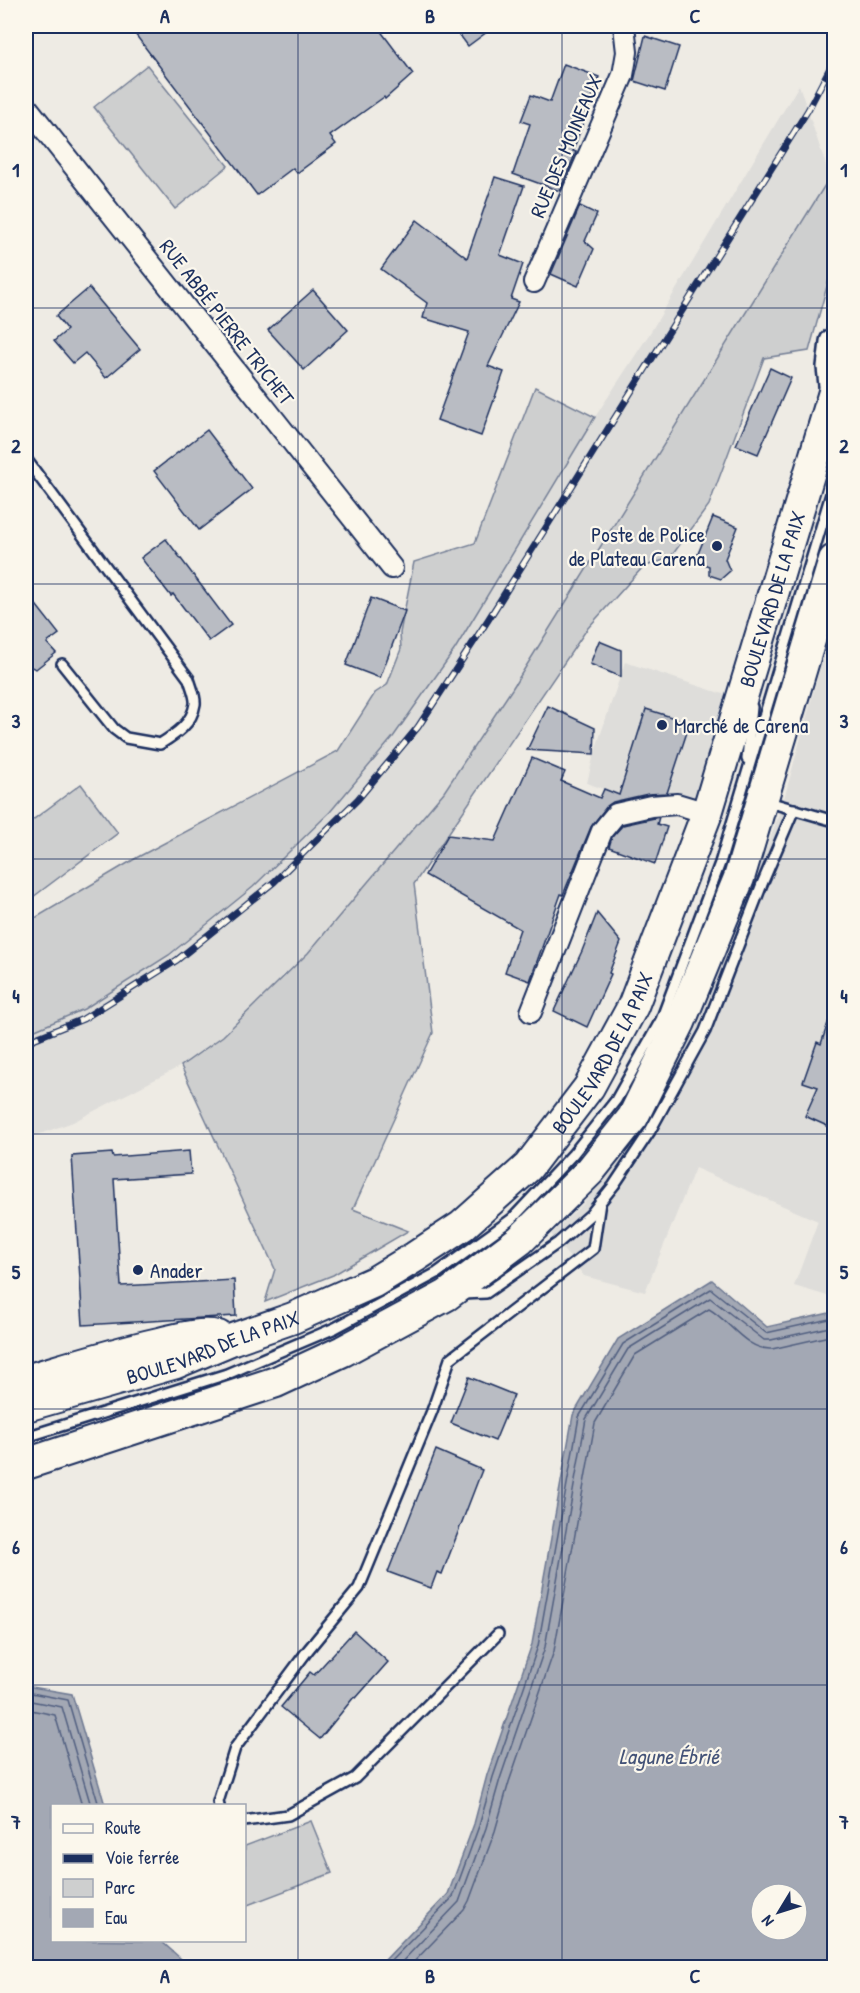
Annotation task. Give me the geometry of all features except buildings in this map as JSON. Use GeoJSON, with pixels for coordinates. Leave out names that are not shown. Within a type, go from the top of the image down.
{"type":"FeatureCollection","features":[{"type":"Feature","properties":{"kind":"main road"},"geometry":{"type":"LineString","coordinates":[[834,342],[831,367],[834,393]]}},
{"type":"Feature","properties":{"kind":"main road","name":"BOULEVARD DE LA PAIX"},"geometry":{"type":"LineString","coordinates":[[26,1406],[176,1363],[233,1339],[293,1318],[374,1282],[462,1226],[528,1167],[589,1087],[633,1006],[761,671],[834,393]]}},
{"type":"Feature","properties":{"kind":"main road","name":"BOULEVARD DE LA PAIX"},"geometry":{"type":"LineString","coordinates":[[26,1464],[276,1382],[344,1351],[447,1295],[520,1240],[590,1171],[633,1117],[680,1022],[739,878],[754,790],[834,560]]}},
{"type":"Feature","properties":{"kind":"main road"},"geometry":{"type":"LineString","coordinates":[[26,1380],[121,1352],[189,1336],[210,1335],[233,1339]]}},
{"type":"Feature","properties":{"kind":"street","name":"RUE DES MOINEAUX"},"geometry":{"type":"LineString","coordinates":[[534,282],[622,75],[627,52],[624,26]]}},
{"type":"Feature","properties":{"kind":"street","name":"RUE ABBÉ PIERRE TRICHET"},"geometry":{"type":"LineString","coordinates":[[26,106],[392,568]]}},
{"type":"Feature","properties":{"kind":"street"},"geometry":{"type":"LineString","coordinates":[[531,1012],[602,831],[608,822],[616,814],[665,804],[677,804],[707,813]]}},
{"type":"Feature","properties":{"kind":"lane"},"geometry":{"type":"LineString","coordinates":[[26,459],[189,679],[195,703],[187,723],[160,744],[126,738],[114,729],[62,664]]}},
{"type":"Feature","properties":{"kind":"lane","name":"BOULEVARD DE LA PAIX"},"geometry":{"type":"LineString","coordinates":[[26,1437],[227,1374],[335,1328],[437,1273],[512,1219],[573,1154],[616,1101],[661,1020],[720,864],[754,790],[761,671],[834,484]]}},
{"type":"Feature","properties":{"kind":"lane"},"geometry":{"type":"LineString","coordinates":[[753,700],[754,790],[794,809],[834,821]]}},
{"type":"Feature","properties":{"kind":"lane"},"geometry":{"type":"LineString","coordinates":[[447,1295],[486,1293],[558,1243],[590,1215],[600,1202],[650,1131],[705,1031],[794,809]]}},
{"type":"Feature","properties":{"kind":"lane"},"geometry":{"type":"LineString","coordinates":[[218,1804],[235,1748],[308,1650],[358,1588],[432,1411],[450,1359],[593,1249],[600,1202]]}},
{"type":"Feature","properties":{"kind":"lane"},"geometry":{"type":"LineString","coordinates":[[246,1821],[288,1815],[355,1778],[498,1634]]}},
{"type":"Feature","properties":{"kind":"shaded area"},"geometry":{"type":"Polygon","coordinates":[[[799,85],[830,177],[512,689],[444,792],[308,953],[223,1036],[181,1066],[73,1122],[26,1139],[26,1034],[84,1009],[169,955],[253,887],[330,812],[393,737],[455,649],[595,417],[650,333],[799,85]]]}},
{"type":"Feature","properties":{"kind":"shaded area"},"geometry":{"type":"Polygon","coordinates":[[[834,618],[834,1298],[794,1286],[818,1221],[695,1168],[645,1292],[584,1276],[551,1234],[582,1205],[644,1124],[695,1026],[753,885],[782,806],[834,618]]]}},
{"type":"Feature","properties":{"kind":"shaded area","name":"Marché de Carena"},"geometry":{"type":"Polygon","coordinates":[[[625,662],[729,696],[691,817],[587,783],[594,754],[625,662]]]}},
{"type":"Feature","properties":{"kind":"green space"},"geometry":{"type":"Polygon","coordinates":[[[147,65],[228,166],[175,209],[94,107],[147,65]]]}},
{"type":"Feature","properties":{"kind":"green space"},"geometry":{"type":"Polygon","coordinates":[[[830,177],[834,193],[834,261],[809,351],[764,358],[709,505],[670,558],[643,567],[587,629],[414,884],[433,1033],[353,1209],[408,1231],[333,1275],[265,1302],[275,1269],[181,1066],[223,1036],[308,953],[444,792],[512,689],[830,177]]]}},
{"type":"Feature","properties":{"kind":"green space"},"geometry":{"type":"Polygon","coordinates":[[[535,387],[595,417],[455,649],[393,737],[330,812],[253,887],[169,955],[84,1009],[26,1034],[26,918],[37,917],[138,857],[338,751],[375,693],[387,685],[401,649],[400,633],[414,562],[475,543],[535,387]]]}},
{"type":"Feature","properties":{"kind":"green space"},"geometry":{"type":"Polygon","coordinates":[[[81,784],[118,833],[33,897],[26,887],[26,825],[81,784]]]}},
{"type":"Feature","properties":{"kind":"green space"},"geometry":{"type":"Polygon","coordinates":[[[311,1821],[332,1873],[246,1906],[246,1846],[311,1821]]]}},
{"type":"Feature","properties":{"kind":"water","name":"Lagune Ébrié"},"geometry":{"type":"Polygon","coordinates":[[[712,1280],[767,1327],[834,1312],[834,1967],[367,1967],[383,1962],[448,1894],[474,1824],[487,1775],[532,1644],[573,1415],[618,1339],[712,1280]]]}},
{"type":"Feature","properties":{"kind":"water"},"geometry":{"type":"Polygon","coordinates":[[[26,1686],[72,1694],[105,1804],[51,1804],[51,1942],[162,1942],[190,1967],[26,1967],[26,1686]]]}},
{"type":"Feature","properties":{"kind":"railway"},"geometry":{"type":"LineString","coordinates":[[26,1042],[83,1019],[177,960],[274,882],[358,799],[418,727],[488,620],[808,110],[834,60]]}},
{"type":"Feature","properties":{"kind":"place","name":"Poste de Police de Plateau Carena"},"geometry":{"type":"Point","coordinates":[717,546]}},
{"type":"Feature","properties":{"kind":"place","name":"Marché de Carena"},"geometry":{"type":"Point","coordinates":[662,725]}},
{"type":"Feature","properties":{"kind":"place","name":"Anader"},"geometry":{"type":"Point","coordinates":[138,1270]}}]}
